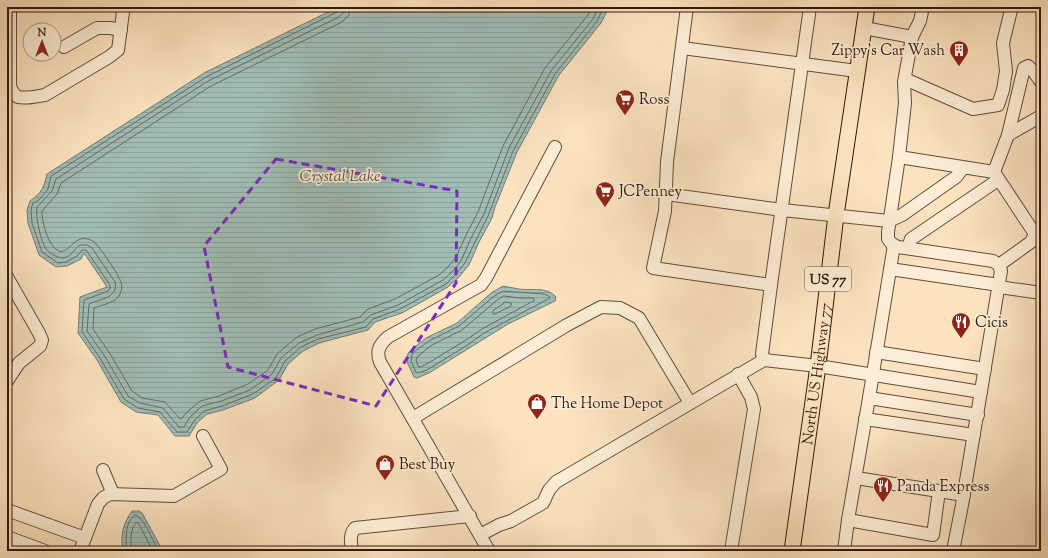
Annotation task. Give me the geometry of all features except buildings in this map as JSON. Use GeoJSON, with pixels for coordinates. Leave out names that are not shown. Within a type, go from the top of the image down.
{"type":"FeatureCollection","features":[{"type":"Feature","properties":{"kind":"main road","name":"North US Highway 77"},"geometry":{"type":"LineString","coordinates":[[792,551],[818,366],[836,215],[867,7]]}},
{"type":"Feature","properties":{"kind":"street"},"geometry":{"type":"LineString","coordinates":[[10,7],[10,87],[18,97],[34,97],[45,94],[109,58],[118,50],[123,12],[121,7]]}},
{"type":"Feature","properties":{"kind":"street"},"geometry":{"type":"LineString","coordinates":[[687,7],[667,162],[665,211],[653,268],[771,285]]}},
{"type":"Feature","properties":{"kind":"street"},"geometry":{"type":"LineString","coordinates":[[764,360],[762,354],[810,7]]}},
{"type":"Feature","properties":{"kind":"street"},"geometry":{"type":"LineString","coordinates":[[923,7],[920,21],[912,37],[905,79],[905,103],[899,157],[889,221],[888,239],[894,245],[908,248],[993,261],[999,265],[1001,272],[978,415],[953,551]]}},
{"type":"Feature","properties":{"kind":"street"},"geometry":{"type":"LineString","coordinates":[[905,79],[974,109],[998,105],[1003,90],[1006,71],[1003,43],[1010,10],[1009,7]]}},
{"type":"Feature","properties":{"kind":"street"},"geometry":{"type":"LineString","coordinates":[[64,47],[97,28],[121,30]]}},
{"type":"Feature","properties":{"kind":"street"},"geometry":{"type":"LineString","coordinates":[[864,28],[912,37]]}},
{"type":"Feature","properties":{"kind":"street"},"geometry":{"type":"LineString","coordinates":[[682,48],[857,71]]}},
{"type":"Feature","properties":{"kind":"street"},"geometry":{"type":"LineString","coordinates":[[908,248],[911,239],[996,176],[1008,135],[1024,68],[1028,66],[1041,82]]}},
{"type":"Feature","properties":{"kind":"street"},"geometry":{"type":"LineString","coordinates":[[1008,135],[1041,116]]}},
{"type":"Feature","properties":{"kind":"street"},"geometry":{"type":"LineString","coordinates":[[489,551],[380,362],[378,356],[379,348],[388,338],[480,285],[486,278],[555,147]]}},
{"type":"Feature","properties":{"kind":"street"},"geometry":{"type":"LineString","coordinates":[[899,157],[963,168],[996,176],[1038,238],[999,265]]}},
{"type":"Feature","properties":{"kind":"street"},"geometry":{"type":"LineString","coordinates":[[666,194],[782,210],[889,221],[902,215],[956,177],[963,168]]}},
{"type":"Feature","properties":{"kind":"street"},"geometry":{"type":"LineString","coordinates":[[844,551],[894,245]]}},
{"type":"Feature","properties":{"kind":"street"},"geometry":{"type":"LineString","coordinates":[[890,269],[1041,293]]}},
{"type":"Feature","properties":{"kind":"street"},"geometry":{"type":"LineString","coordinates":[[7,277],[42,340],[40,346],[19,363],[7,381]]}},
{"type":"Feature","properties":{"kind":"street"},"geometry":{"type":"LineString","coordinates":[[413,418],[566,325],[600,307],[620,308],[639,318],[690,403]]}},
{"type":"Feature","properties":{"kind":"street"},"geometry":{"type":"LineString","coordinates":[[876,352],[985,369]]}},
{"type":"Feature","properties":{"kind":"street"},"geometry":{"type":"LineString","coordinates":[[480,535],[499,525],[511,521],[543,503],[549,490],[556,482],[764,360],[818,366],[981,392]]}},
{"type":"Feature","properties":{"kind":"street"},"geometry":{"type":"LineString","coordinates":[[731,551],[754,409],[751,396],[738,374]]}},
{"type":"Feature","properties":{"kind":"street"},"geometry":{"type":"LineString","coordinates":[[869,398],[978,415]]}},
{"type":"Feature","properties":{"kind":"street"},"geometry":{"type":"LineString","coordinates":[[865,419],[974,435]]}},
{"type":"Feature","properties":{"kind":"street"},"geometry":{"type":"LineString","coordinates":[[80,551],[98,504],[103,498],[113,494],[174,496],[221,469],[203,436]]}},
{"type":"Feature","properties":{"kind":"street"},"geometry":{"type":"LineString","coordinates":[[103,470],[113,494]]}},
{"type":"Feature","properties":{"kind":"street"},"geometry":{"type":"LineString","coordinates":[[856,478],[964,495]]}},
{"type":"Feature","properties":{"kind":"street"},"geometry":{"type":"LineString","coordinates":[[848,520],[933,535],[939,491]]}},
{"type":"Feature","properties":{"kind":"street"},"geometry":{"type":"LineString","coordinates":[[7,510],[85,538]]}},
{"type":"Feature","properties":{"kind":"street"},"geometry":{"type":"LineString","coordinates":[[352,551],[350,538],[355,528],[470,516]]}},
{"type":"Feature","properties":{"kind":"street"},"geometry":{"type":"LineString","coordinates":[[7,537],[45,551]]}},
{"type":"Feature","properties":{"kind":"highlighted area"},"geometry":{"type":"Polygon","coordinates":[[[276,159],[457,191],[456,283],[376,406],[228,367],[204,246],[276,159]]]}},
{"type":"Feature","properties":{"kind":"water","name":"Crystal Lake"},"geometry":{"type":"Polygon","coordinates":[[[338,7],[609,7],[601,23],[559,75],[517,152],[492,218],[469,265],[459,277],[448,287],[402,313],[375,322],[368,330],[319,343],[303,351],[288,364],[279,380],[255,398],[223,410],[207,414],[197,423],[189,436],[175,436],[158,415],[136,412],[121,402],[97,360],[78,333],[80,297],[107,287],[84,253],[81,259],[67,266],[56,267],[39,255],[28,223],[27,210],[30,201],[42,189],[47,174],[204,73],[338,7]]]}},
{"type":"Feature","properties":{"kind":"water"},"geometry":{"type":"Polygon","coordinates":[[[503,286],[519,289],[548,291],[556,297],[555,301],[508,324],[429,373],[417,378],[414,377],[407,362],[408,353],[426,338],[457,323],[491,293],[503,286]]]}},
{"type":"Feature","properties":{"kind":"water"},"geometry":{"type":"Polygon","coordinates":[[[132,511],[139,511],[142,513],[163,551],[123,551],[123,530],[126,520],[132,511]]]}},
{"type":"Feature","properties":{"kind":"waterway"},"geometry":{"type":"LineString","coordinates":[[1034,7],[1041,17]]}},
{"type":"Feature","properties":{"kind":"place","name":"Zippy's Car Wash"},"geometry":{"type":"Point","coordinates":[959,67]}},
{"type":"Feature","properties":{"kind":"place","name":"Ross"},"geometry":{"type":"Point","coordinates":[625,116]}},
{"type":"Feature","properties":{"kind":"place","name":"JCPenney"},"geometry":{"type":"Point","coordinates":[605,208]}},
{"type":"Feature","properties":{"kind":"place","name":"Cicis"},"geometry":{"type":"Point","coordinates":[961,339]}},
{"type":"Feature","properties":{"kind":"place","name":"The Home Depot"},"geometry":{"type":"Point","coordinates":[537,420]}},
{"type":"Feature","properties":{"kind":"place","name":"Best Buy"},"geometry":{"type":"Point","coordinates":[385,481]}},
{"type":"Feature","properties":{"kind":"place","name":"Panda Express"},"geometry":{"type":"Point","coordinates":[883,503]}}]}
